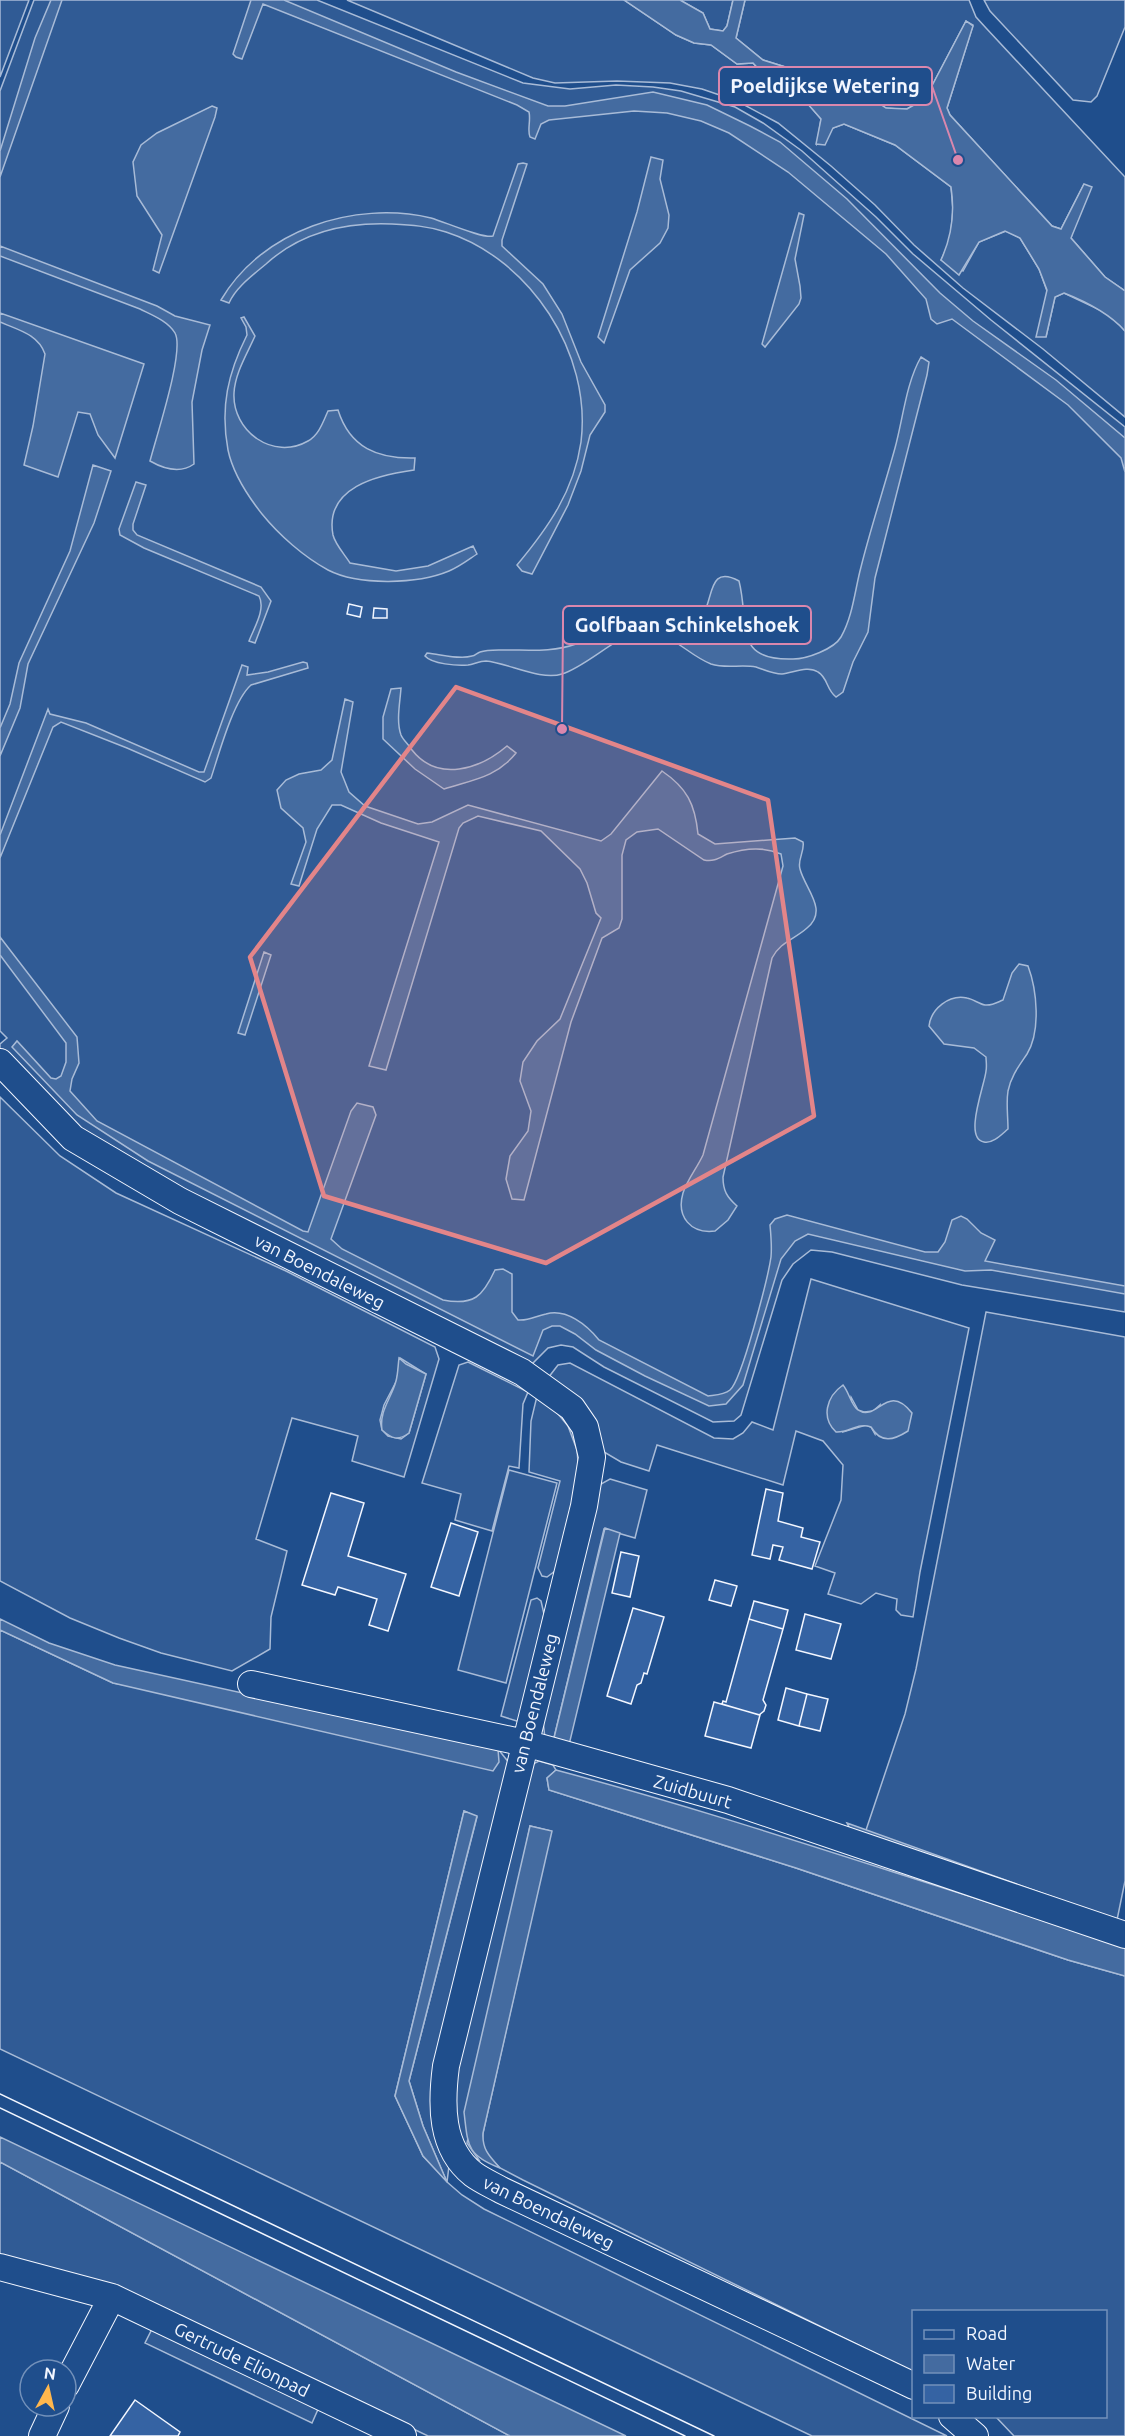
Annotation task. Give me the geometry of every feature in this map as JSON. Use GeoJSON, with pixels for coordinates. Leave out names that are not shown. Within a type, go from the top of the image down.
{"type":"FeatureCollection","features":[{"type":"Feature","properties":{"kind":"street","name":"van Boendaleweg"},"geometry":{"type":"LineString","coordinates":[[0,1062],[73,1138],[180,1201],[522,1372],[572,1408],[585,1427],[592,1457],[584,1506],[446,2066],[442,2091],[448,2137],[457,2157],[473,2174],[501,2190],[912,2385]]}},
{"type":"Feature","properties":{"kind":"street","name":"Zuidbuurt"},"geometry":{"type":"LineString","coordinates":[[251,1684],[525,1743],[728,1800],[1125,1935]]}},
{"type":"Feature","properties":{"kind":"street","name":"Gertrude Elionpad"},"geometry":{"type":"LineString","coordinates":[[0,2267],[112,2297],[369,2429],[403,2436]]}},
{"type":"Feature","properties":{"kind":"street"},"geometry":{"type":"LineString","coordinates":[[78,2362],[112,2297]]}},
{"type":"Feature","properties":{"kind":"street"},"geometry":{"type":"LineString","coordinates":[[42,2436],[50,2418]]}},
{"type":"Feature","properties":{"kind":"street"},"geometry":{"type":"LineString","coordinates":[[954,2418],[975,2436]]}},
{"type":"Feature","properties":{"kind":"highlighted area"},"geometry":{"type":"Polygon","coordinates":[[[456,687],[768,800],[814,1116],[546,1263],[324,1196],[250,957],[456,687]]]}},
{"type":"Feature","properties":{"kind":"shaded area"},"geometry":{"type":"Polygon","coordinates":[[[0,0],[29,0],[0,77],[0,0]]]}},
{"type":"Feature","properties":{"kind":"shaded area"},"geometry":{"type":"Polygon","coordinates":[[[34,0],[317,0],[523,83],[570,89],[616,85],[653,87],[681,91],[735,107],[763,123],[802,151],[876,217],[913,254],[991,320],[1125,427],[1125,1312],[962,1285],[832,1252],[811,1250],[793,1264],[782,1280],[741,1415],[734,1421],[713,1422],[604,1367],[573,1347],[561,1345],[548,1348],[531,1365],[144,1171],[87,1137],[52,1108],[0,1049],[0,1044],[7,1038],[0,1031],[0,91],[34,0]]]}},
{"type":"Feature","properties":{"kind":"shaded area"},"geometry":{"type":"Polygon","coordinates":[[[347,0],[624,0],[676,35],[694,43],[711,45],[737,64],[753,63],[773,84],[799,93],[821,119],[817,144],[833,128],[844,124],[895,145],[951,187],[953,210],[950,241],[941,260],[963,271],[979,242],[1006,231],[1020,238],[1039,269],[1047,291],[1046,337],[1055,297],[1064,293],[1116,320],[1125,331],[1125,417],[1043,349],[963,288],[831,166],[778,123],[737,101],[702,89],[670,83],[617,81],[555,83],[533,78],[347,0]]]}},
{"type":"Feature","properties":{"kind":"shaded area"},"geometry":{"type":"Polygon","coordinates":[[[680,0],[733,0],[727,26],[723,31],[710,29],[703,13],[680,0]]]}},
{"type":"Feature","properties":{"kind":"shaded area"},"geometry":{"type":"Polygon","coordinates":[[[745,0],[969,0],[976,17],[1125,177],[1125,291],[1105,277],[1071,238],[1084,184],[1061,229],[1052,226],[950,115],[947,108],[973,25],[966,21],[925,99],[907,109],[886,108],[874,100],[827,80],[763,60],[736,38],[745,0]]]}},
{"type":"Feature","properties":{"kind":"shaded area"},"geometry":{"type":"Polygon","coordinates":[[[984,0],[1125,0],[1125,27],[1097,96],[1091,102],[1073,100],[990,11],[984,0]]]}},
{"type":"Feature","properties":{"kind":"shaded area"},"geometry":{"type":"Polygon","coordinates":[[[0,1097],[60,1156],[116,1193],[286,1271],[435,1347],[439,1359],[404,1477],[352,1461],[358,1436],[292,1418],[256,1539],[287,1551],[271,1617],[270,1649],[232,1671],[161,1653],[119,1638],[70,1618],[0,1581],[0,1097]],[[400,1358],[397,1380],[384,1405],[380,1420],[382,1430],[388,1436],[401,1439],[409,1433],[426,1374],[400,1358]]]}},
{"type":"Feature","properties":{"kind":"shaded area"},"geometry":{"type":"Polygon","coordinates":[[[811,1279],[969,1328],[913,1617],[901,1615],[896,1610],[897,1599],[876,1593],[861,1604],[828,1594],[835,1573],[815,1566],[841,1500],[843,1465],[823,1441],[796,1431],[783,1485],[657,1445],[649,1471],[621,1462],[604,1452],[593,1425],[548,1378],[558,1365],[570,1363],[714,1438],[733,1439],[743,1433],[752,1422],[773,1430],[811,1279]],[[851,1397],[843,1432],[866,1425],[871,1427],[875,1434],[880,1405],[873,1411],[858,1410],[851,1397]]]}},
{"type":"Feature","properties":{"kind":"shaded area"},"geometry":{"type":"Polygon","coordinates":[[[986,1312],[1125,1337],[1125,1881],[1117,1920],[863,1839],[905,1714],[916,1669],[986,1312]]]}},
{"type":"Feature","properties":{"kind":"shaded area"},"geometry":{"type":"Polygon","coordinates":[[[468,1362],[528,1392],[523,1404],[519,1468],[509,1466],[492,1531],[455,1520],[461,1494],[422,1483],[459,1365],[468,1362]]]}},
{"type":"Feature","properties":{"kind":"shaded area"},"geometry":{"type":"Polygon","coordinates":[[[537,1396],[554,1409],[568,1426],[577,1450],[579,1473],[555,1571],[547,1577],[542,1576],[538,1568],[560,1481],[529,1472],[531,1421],[537,1396]]]}},
{"type":"Feature","properties":{"kind":"shaded area"},"geometry":{"type":"Polygon","coordinates":[[[509,1470],[557,1483],[506,1683],[458,1670],[509,1470]]]}},
{"type":"Feature","properties":{"kind":"shaded area"},"geometry":{"type":"Polygon","coordinates":[[[610,1479],[647,1490],[635,1538],[604,1529],[553,1742],[545,1738],[543,1721],[595,1498],[601,1484],[610,1479]]]}},
{"type":"Feature","properties":{"kind":"shaded area"},"geometry":{"type":"Polygon","coordinates":[[[537,1598],[541,1601],[544,1614],[520,1722],[501,1716],[531,1600],[537,1598]]]}},
{"type":"Feature","properties":{"kind":"shaded area"},"geometry":{"type":"Polygon","coordinates":[[[0,1630],[113,1683],[498,1749],[510,1764],[435,2072],[450,2158],[447,2182],[484,2209],[947,2436],[812,2436],[0,2049],[0,1630]],[[464,1811],[395,2096],[423,2156],[446,2180],[423,2126],[409,2081],[477,1817],[464,1811]]]}},
{"type":"Feature","properties":{"kind":"shaded area"},"geometry":{"type":"Polygon","coordinates":[[[539,1761],[553,1765],[556,1770],[547,1778],[549,1790],[796,1868],[1068,1960],[1125,1976],[1125,2436],[1014,2436],[997,2418],[1107,2418],[1107,2310],[912,2310],[912,2372],[523,2180],[500,2168],[488,2156],[482,2145],[483,2133],[551,1831],[530,1826],[467,2143],[479,2160],[465,2155],[449,2098],[533,1764],[539,1761]]]}},
{"type":"Feature","properties":{"kind":"shaded area"},"geometry":{"type":"Polygon","coordinates":[[[0,2162],[510,2436],[428,2436],[111,2284],[0,2258],[0,2162]]]}},
{"type":"Feature","properties":{"kind":"shaded area"},"geometry":{"type":"Polygon","coordinates":[[[153,2327],[319,2407],[312,2423],[145,2343],[153,2327]]]}},
{"type":"Feature","properties":{"kind":"water"},"geometry":{"type":"Polygon","coordinates":[[[51,0],[62,0],[0,177],[0,151],[35,38],[51,0]]]}},
{"type":"Feature","properties":{"kind":"water"},"geometry":{"type":"Polygon","coordinates":[[[251,0],[284,0],[456,72],[548,106],[565,106],[653,92],[707,105],[780,142],[847,199],[940,293],[973,321],[1056,380],[1125,438],[1125,472],[1121,458],[1068,405],[952,319],[937,324],[931,319],[926,299],[886,254],[788,172],[729,133],[701,121],[667,113],[634,111],[549,120],[541,124],[535,139],[529,134],[529,112],[517,105],[263,4],[242,59],[233,54],[251,0]]]}},
{"type":"Feature","properties":{"kind":"water"},"geometry":{"type":"Polygon","coordinates":[[[624,0],[680,0],[703,13],[710,29],[723,31],[727,26],[733,0],[745,0],[736,38],[763,60],[827,80],[874,100],[886,108],[907,109],[925,99],[966,21],[973,26],[947,108],[950,115],[1052,226],[1061,229],[1084,184],[1092,187],[1071,238],[1105,277],[1125,291],[1125,331],[1097,309],[1064,293],[1055,297],[1046,337],[1036,337],[1047,290],[1039,269],[1020,238],[1005,231],[979,242],[959,275],[941,260],[952,224],[951,187],[895,145],[844,124],[833,128],[825,145],[816,144],[821,119],[799,94],[773,84],[753,63],[737,64],[711,45],[694,43],[676,35],[624,0]]]}},
{"type":"Feature","properties":{"kind":"water"},"geometry":{"type":"Polygon","coordinates":[[[212,106],[217,108],[215,117],[159,273],[153,270],[162,235],[137,196],[133,162],[141,145],[157,133],[212,106]]]}},
{"type":"Feature","properties":{"kind":"water"},"geometry":{"type":"Polygon","coordinates":[[[651,157],[663,160],[660,179],[669,215],[668,228],[660,243],[630,270],[604,343],[598,337],[637,212],[651,157]]]}},
{"type":"Feature","properties":{"kind":"water"},"geometry":{"type":"Polygon","coordinates":[[[518,164],[527,164],[502,246],[543,284],[562,314],[581,362],[605,405],[605,412],[590,435],[581,471],[568,505],[532,574],[522,571],[517,565],[549,523],[566,493],[578,460],[582,409],[576,375],[565,344],[549,314],[529,287],[504,264],[476,245],[439,230],[399,224],[341,227],[324,231],[294,244],[245,282],[229,303],[221,300],[239,276],[260,255],[312,226],[342,218],[371,213],[402,213],[431,218],[473,233],[493,236],[518,164]]]}},
{"type":"Feature","properties":{"kind":"water"},"geometry":{"type":"Polygon","coordinates":[[[799,213],[804,215],[795,259],[801,298],[799,304],[765,347],[762,344],[799,213]]]}},
{"type":"Feature","properties":{"kind":"water"},"geometry":{"type":"Polygon","coordinates":[[[0,246],[157,306],[175,316],[210,325],[202,350],[192,402],[194,464],[178,470],[150,461],[176,357],[177,343],[172,329],[140,309],[0,256],[0,246]]]}},
{"type":"Feature","properties":{"kind":"water"},"geometry":{"type":"Polygon","coordinates":[[[0,313],[144,364],[115,458],[98,435],[90,414],[78,412],[58,477],[24,465],[45,354],[42,347],[32,337],[0,322],[0,313]]]}},
{"type":"Feature","properties":{"kind":"water"},"geometry":{"type":"Polygon","coordinates":[[[244,317],[255,336],[237,378],[234,393],[235,407],[247,430],[257,439],[269,445],[295,446],[308,441],[315,435],[328,411],[338,410],[350,434],[367,449],[389,456],[415,458],[414,470],[370,480],[345,495],[337,505],[332,519],[333,535],[350,563],[396,571],[428,566],[473,546],[477,554],[456,568],[421,579],[372,581],[356,579],[328,570],[301,552],[276,530],[246,492],[233,467],[228,450],[225,405],[235,363],[247,335],[241,318],[244,317]]]}},
{"type":"Feature","properties":{"kind":"water"},"geometry":{"type":"Polygon","coordinates":[[[921,357],[929,362],[927,375],[875,578],[868,632],[853,662],[843,692],[836,697],[830,691],[824,677],[814,670],[805,669],[782,674],[750,666],[711,664],[662,635],[642,631],[624,637],[582,664],[554,676],[486,661],[468,665],[445,664],[425,656],[427,653],[467,657],[490,650],[542,650],[568,647],[585,640],[618,620],[645,610],[658,611],[680,623],[692,623],[700,619],[705,611],[714,583],[719,578],[727,577],[739,581],[747,637],[752,647],[760,654],[774,658],[799,659],[833,646],[841,637],[848,620],[895,448],[908,390],[921,357]]]}},
{"type":"Feature","properties":{"kind":"water"},"geometry":{"type":"Polygon","coordinates":[[[93,465],[111,471],[94,523],[28,664],[20,708],[0,756],[0,728],[10,704],[19,663],[70,551],[93,465]]]}},
{"type":"Feature","properties":{"kind":"water"},"geometry":{"type":"Polygon","coordinates":[[[136,482],[146,485],[133,524],[133,530],[137,535],[261,587],[271,601],[255,643],[249,641],[260,613],[259,596],[144,548],[120,535],[119,529],[136,482]]]}},
{"type":"Feature","properties":{"kind":"water"},"geometry":{"type":"Polygon","coordinates":[[[303,662],[307,663],[308,668],[251,685],[244,693],[227,728],[211,778],[205,782],[61,722],[53,727],[0,858],[0,835],[48,709],[50,714],[86,723],[199,772],[204,772],[242,665],[248,667],[247,675],[268,672],[303,662]]]}},
{"type":"Feature","properties":{"kind":"water"},"geometry":{"type":"Polygon","coordinates":[[[401,688],[399,718],[401,735],[422,760],[434,767],[459,769],[472,766],[507,746],[516,753],[492,773],[444,789],[415,769],[383,739],[383,717],[391,689],[401,688]]]}},
{"type":"Feature","properties":{"kind":"water"},"geometry":{"type":"Polygon","coordinates":[[[345,699],[353,702],[341,772],[349,792],[365,806],[418,824],[432,822],[468,805],[601,841],[611,834],[662,771],[684,790],[695,814],[698,834],[715,844],[795,838],[803,842],[799,866],[814,899],[816,914],[807,928],[783,944],[772,958],[723,1177],[726,1193],[737,1206],[728,1220],[715,1231],[692,1227],[684,1216],[681,1202],[685,1188],[703,1155],[783,866],[781,854],[762,849],[741,850],[714,860],[704,860],[658,829],[637,832],[626,840],[622,855],[622,919],[619,928],[602,938],[571,1022],[524,1200],[512,1199],[506,1179],[510,1156],[528,1131],[531,1111],[520,1081],[523,1062],[537,1041],[560,1019],[601,918],[596,913],[580,869],[541,831],[478,816],[463,823],[459,828],[386,1070],[369,1066],[439,842],[381,823],[341,805],[332,805],[317,829],[299,886],[291,884],[306,842],[303,828],[281,808],[277,790],[286,780],[299,774],[321,770],[332,760],[345,699]]]}},
{"type":"Feature","properties":{"kind":"water"},"geometry":{"type":"Polygon","coordinates":[[[0,937],[77,1037],[79,1063],[70,1091],[97,1121],[308,1232],[351,1111],[357,1103],[373,1107],[376,1115],[331,1239],[342,1249],[443,1300],[454,1302],[463,1302],[476,1297],[486,1286],[495,1270],[503,1269],[512,1274],[512,1312],[518,1320],[554,1313],[561,1313],[576,1319],[599,1340],[708,1396],[728,1392],[735,1382],[754,1327],[769,1268],[770,1225],[775,1219],[787,1215],[925,1252],[938,1252],[945,1242],[952,1220],[961,1216],[981,1233],[995,1240],[985,1261],[1125,1286],[1125,1294],[991,1270],[965,1271],[808,1234],[795,1241],[781,1259],[743,1385],[726,1404],[709,1406],[645,1376],[596,1350],[560,1326],[552,1326],[543,1330],[533,1356],[148,1161],[77,1115],[12,1047],[17,1041],[51,1078],[56,1079],[61,1076],[66,1062],[66,1043],[0,955],[0,937]]]}},
{"type":"Feature","properties":{"kind":"water"},"geometry":{"type":"Polygon","coordinates":[[[264,952],[271,955],[245,1035],[238,1033],[264,952]]]}},
{"type":"Feature","properties":{"kind":"water"},"geometry":{"type":"Polygon","coordinates":[[[1019,964],[1028,966],[1034,987],[1036,1022],[1034,1034],[1027,1054],[1009,1086],[1008,1129],[994,1140],[984,1142],[978,1139],[975,1122],[986,1071],[986,1057],[974,1048],[944,1044],[929,1026],[930,1020],[942,1004],[954,998],[967,998],[988,1005],[1003,1000],[1012,973],[1019,964]]]}},
{"type":"Feature","properties":{"kind":"water"},"geometry":{"type":"Polygon","coordinates":[[[399,1358],[426,1374],[409,1433],[395,1438],[382,1430],[382,1417],[396,1381],[399,1358]]]}},
{"type":"Feature","properties":{"kind":"water"},"geometry":{"type":"Polygon","coordinates":[[[843,1385],[856,1408],[865,1413],[889,1401],[903,1404],[912,1413],[908,1431],[898,1437],[888,1439],[879,1436],[871,1427],[866,1426],[836,1432],[827,1414],[829,1401],[843,1385]]]}},
{"type":"Feature","properties":{"kind":"water"},"geometry":{"type":"Polygon","coordinates":[[[605,1528],[620,1533],[569,1745],[553,1742],[605,1528]]]}},
{"type":"Feature","properties":{"kind":"water"},"geometry":{"type":"Polygon","coordinates":[[[0,1619],[49,1643],[115,1665],[498,1749],[499,1762],[493,1771],[113,1683],[0,1630],[0,1619]]]}},
{"type":"Feature","properties":{"kind":"water"},"geometry":{"type":"Polygon","coordinates":[[[556,1770],[699,1811],[1125,1944],[1125,1976],[1068,1960],[796,1868],[549,1790],[547,1778],[556,1770]]]}},
{"type":"Feature","properties":{"kind":"water"},"geometry":{"type":"Polygon","coordinates":[[[464,1811],[477,1816],[409,2081],[423,2126],[447,2182],[423,2156],[395,2096],[464,1811]]]}},
{"type":"Feature","properties":{"kind":"water"},"geometry":{"type":"Polygon","coordinates":[[[847,1823],[1117,1920],[852,1833],[847,1823]]]}},
{"type":"Feature","properties":{"kind":"water"},"geometry":{"type":"Polygon","coordinates":[[[530,1826],[552,1831],[483,2133],[487,2152],[500,2168],[481,2158],[471,2148],[464,2112],[530,1826]]]}},
{"type":"Feature","properties":{"kind":"water"},"geometry":{"type":"Polygon","coordinates":[[[0,2137],[626,2436],[510,2436],[0,2162],[0,2137]]]}},
{"type":"Feature","properties":{"kind":"building"},"geometry":{"type":"Polygon","coordinates":[[[349,604],[362,607],[360,617],[347,614],[349,604]]]}},
{"type":"Feature","properties":{"kind":"building"},"geometry":{"type":"Polygon","coordinates":[[[374,608],[387,609],[387,618],[373,618],[374,608]]]}},
{"type":"Feature","properties":{"kind":"building"},"geometry":{"type":"Polygon","coordinates":[[[766,1489],[783,1493],[778,1521],[803,1528],[801,1537],[820,1542],[812,1569],[779,1560],[783,1547],[773,1545],[770,1559],[752,1555],[766,1489]]]}},
{"type":"Feature","properties":{"kind":"building"},"geometry":{"type":"Polygon","coordinates":[[[331,1493],[364,1503],[348,1556],[406,1574],[388,1631],[369,1625],[377,1599],[338,1587],[335,1595],[302,1585],[331,1493]]]}},
{"type":"Feature","properties":{"kind":"building"},"geometry":{"type":"Polygon","coordinates":[[[451,1523],[478,1532],[459,1596],[431,1587],[451,1523]]]}},
{"type":"Feature","properties":{"kind":"building"},"geometry":{"type":"Polygon","coordinates":[[[621,1552],[639,1556],[630,1597],[612,1593],[621,1552]]]}},
{"type":"Feature","properties":{"kind":"building"},"geometry":{"type":"Polygon","coordinates":[[[715,1580],[737,1586],[731,1606],[709,1600],[715,1580]]]}},
{"type":"Feature","properties":{"kind":"building"},"geometry":{"type":"Polygon","coordinates":[[[754,1601],[788,1610],[783,1629],[749,1619],[754,1601]]]}},
{"type":"Feature","properties":{"kind":"building"},"geometry":{"type":"Polygon","coordinates":[[[633,1608],[664,1617],[647,1674],[644,1673],[641,1683],[637,1685],[631,1704],[607,1696],[633,1608]]]}},
{"type":"Feature","properties":{"kind":"building"},"geometry":{"type":"Polygon","coordinates":[[[805,1614],[841,1624],[831,1659],[796,1650],[805,1614]]]}},
{"type":"Feature","properties":{"kind":"building"},"geometry":{"type":"Polygon","coordinates":[[[749,1619],[783,1629],[763,1700],[766,1705],[764,1711],[759,1715],[722,1704],[723,1701],[726,1702],[749,1619]]]}},
{"type":"Feature","properties":{"kind":"building"},"geometry":{"type":"Polygon","coordinates":[[[786,1688],[807,1694],[799,1726],[778,1720],[786,1688]]]}},
{"type":"Feature","properties":{"kind":"building"},"geometry":{"type":"Polygon","coordinates":[[[807,1694],[828,1699],[820,1731],[799,1726],[807,1694]]]}},
{"type":"Feature","properties":{"kind":"building"},"geometry":{"type":"Polygon","coordinates":[[[714,1702],[760,1715],[751,1748],[705,1736],[714,1702]]]}},
{"type":"Feature","properties":{"kind":"building"},"geometry":{"type":"Polygon","coordinates":[[[135,2400],[180,2432],[178,2436],[110,2436],[135,2400]]]}},
{"type":"Feature","properties":{"kind":"tram line"},"geometry":{"type":"LineString","coordinates":[[0,2094],[714,2436]]}},
{"type":"Feature","properties":{"kind":"tram line"},"geometry":{"type":"LineString","coordinates":[[0,2108],[685,2436]]}},
{"type":"Feature","properties":{"kind":"place","name":"Poeldijkse Wetering"},"geometry":{"type":"Point","coordinates":[958,160]}},
{"type":"Feature","properties":{"kind":"place","name":"Golfbaan Schinkelshoek"},"geometry":{"type":"Point","coordinates":[562,729]}}]}
